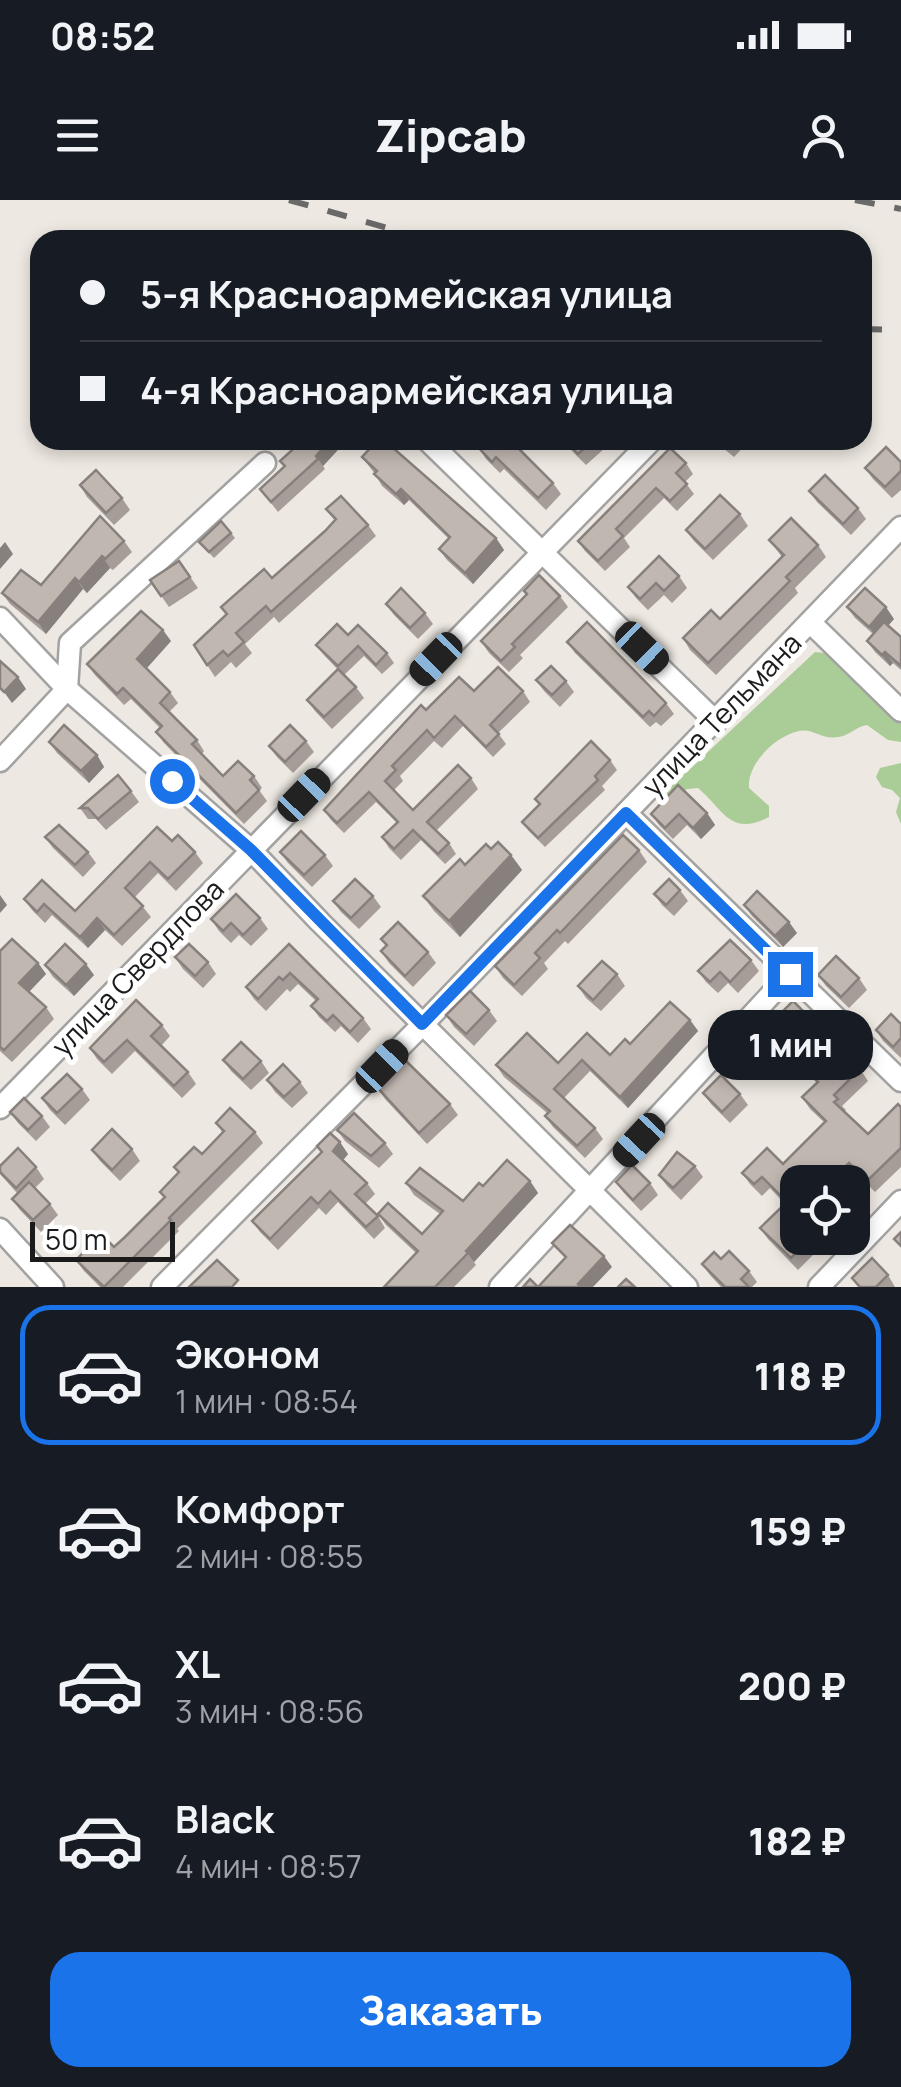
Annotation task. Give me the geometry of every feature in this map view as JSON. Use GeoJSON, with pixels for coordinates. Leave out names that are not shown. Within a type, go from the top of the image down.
{"type":"FeatureCollection","features":[{"type":"Feature","properties":{"kind":"street"},"geometry":{"type":"LineString","coordinates":[[437,450],[716,722]]}},
{"type":"Feature","properties":{"kind":"street","name":"улица Свердлова"},"geometry":{"type":"LineString","coordinates":[[0,1108],[642,450]]}},
{"type":"Feature","properties":{"kind":"street"},"geometry":{"type":"LineString","coordinates":[[0,761],[67,689],[70,642],[265,462]]}},
{"type":"Feature","properties":{"kind":"street","name":"улица Тельмана"},"geometry":{"type":"LineString","coordinates":[[162,1287],[716,722],[901,527]]}},
{"type":"Feature","properties":{"kind":"street"},"geometry":{"type":"LineString","coordinates":[[0,618],[67,689],[251,850],[688,1287]]}},
{"type":"Feature","properties":{"kind":"street"},"geometry":{"type":"LineString","coordinates":[[810,622],[901,711]]}},
{"type":"Feature","properties":{"kind":"street"},"geometry":{"type":"LineString","coordinates":[[626,813],[901,1082]]}},
{"type":"Feature","properties":{"kind":"street"},"geometry":{"type":"LineString","coordinates":[[500,1287],[790,974]]}},
{"type":"Feature","properties":{"kind":"street"},"geometry":{"type":"LineString","coordinates":[[819,1287],[901,1201]]}},
{"type":"Feature","properties":{"kind":"street"},"geometry":{"type":"LineString","coordinates":[[0,1230],[53,1287]]}},
{"type":"Feature","properties":{"kind":"green space"},"geometry":{"type":"Polygon","coordinates":[[[815,652],[825,653],[901,717],[901,742],[888,740],[867,725],[838,737],[804,731],[790,734],[764,752],[753,770],[749,788],[769,806],[769,817],[756,822],[745,824],[729,818],[698,788],[687,789],[670,802],[665,801],[664,793],[815,652]]]}},
{"type":"Feature","properties":{"kind":"green space"},"geometry":{"type":"Polygon","coordinates":[[[901,763],[901,824],[896,812],[900,798],[882,787],[876,777],[880,768],[901,763]]]}},
{"type":"Feature","properties":{"kind":"building"},"geometry":{"type":"Polygon","coordinates":[[[886,447],[901,462],[901,471],[885,487],[865,468],[886,447]]]}},
{"type":"Feature","properties":{"kind":"building"},"geometry":{"type":"Polygon","coordinates":[[[292,450],[321,450],[318,459],[271,502],[260,489],[285,466],[280,461],[292,450]]]}},
{"type":"Feature","properties":{"kind":"building"},"geometry":{"type":"Polygon","coordinates":[[[369,450],[395,450],[496,538],[465,573],[439,549],[450,537],[401,489],[396,494],[374,474],[377,471],[362,457],[369,450]]]}},
{"type":"Feature","properties":{"kind":"building"},"geometry":{"type":"Polygon","coordinates":[[[481,450],[520,450],[553,483],[538,498],[496,457],[492,462],[481,450]]]}},
{"type":"Feature","properties":{"kind":"building"},"geometry":{"type":"Polygon","coordinates":[[[668,450],[686,463],[676,473],[687,484],[670,501],[656,488],[616,529],[623,536],[598,561],[578,541],[668,450]]]}},
{"type":"Feature","properties":{"kind":"building"},"geometry":{"type":"Polygon","coordinates":[[[96,470],[122,498],[106,513],[80,485],[96,470]]]}},
{"type":"Feature","properties":{"kind":"building"},"geometry":{"type":"Polygon","coordinates":[[[825,475],[858,508],[843,524],[809,491],[825,475]]]}},
{"type":"Feature","properties":{"kind":"building"},"geometry":{"type":"Polygon","coordinates":[[[720,495],[740,514],[705,549],[686,530],[720,495]]]}},
{"type":"Feature","properties":{"kind":"building"},"geometry":{"type":"Polygon","coordinates":[[[341,496],[368,525],[271,612],[266,606],[236,633],[244,642],[228,656],[223,651],[207,665],[194,645],[227,614],[221,607],[264,569],[272,578],[325,531],[336,519],[326,509],[341,496]]]}},
{"type":"Feature","properties":{"kind":"building"},"geometry":{"type":"Polygon","coordinates":[[[100,516],[124,541],[105,559],[102,556],[79,582],[75,578],[38,622],[2,593],[21,570],[41,585],[100,516]]]}},
{"type":"Feature","properties":{"kind":"building"},"geometry":{"type":"Polygon","coordinates":[[[791,518],[818,545],[786,577],[790,581],[708,663],[683,638],[711,610],[720,619],[784,555],[769,540],[791,518]]]}},
{"type":"Feature","properties":{"kind":"building"},"geometry":{"type":"Polygon","coordinates":[[[221,521],[231,533],[209,552],[199,542],[221,521]]]}},
{"type":"Feature","properties":{"kind":"building"},"geometry":{"type":"Polygon","coordinates":[[[659,556],[679,576],[664,591],[656,583],[640,599],[628,587],[659,556]]]}},
{"type":"Feature","properties":{"kind":"building"},"geometry":{"type":"Polygon","coordinates":[[[179,561],[190,577],[161,596],[150,580],[179,561]]]}},
{"type":"Feature","properties":{"kind":"building"},"geometry":{"type":"Polygon","coordinates":[[[539,575],[560,596],[512,644],[515,647],[501,661],[481,641],[527,594],[524,591],[539,575]]]}},
{"type":"Feature","properties":{"kind":"building"},"geometry":{"type":"Polygon","coordinates":[[[401,588],[425,613],[410,628],[386,604],[401,588]]]}},
{"type":"Feature","properties":{"kind":"building"},"geometry":{"type":"Polygon","coordinates":[[[865,588],[886,607],[869,627],[847,607],[865,588]]]}},
{"type":"Feature","properties":{"kind":"building"},"geometry":{"type":"Polygon","coordinates":[[[141,611],[163,630],[137,659],[170,692],[160,703],[197,740],[192,744],[223,776],[238,761],[254,776],[250,780],[259,790],[236,813],[156,732],[162,726],[123,688],[117,694],[87,664],[141,611]]]}},
{"type":"Feature","properties":{"kind":"building"},"geometry":{"type":"Polygon","coordinates":[[[587,622],[666,703],[654,716],[649,711],[643,717],[567,642],[587,622]]]}},
{"type":"Feature","properties":{"kind":"building"},"geometry":{"type":"Polygon","coordinates":[[[884,622],[901,637],[901,666],[867,641],[884,622]]]}},
{"type":"Feature","properties":{"kind":"building"},"geometry":{"type":"Polygon","coordinates":[[[337,624],[348,635],[358,625],[387,653],[376,665],[358,646],[338,666],[316,645],[337,624]]]}},
{"type":"Feature","properties":{"kind":"building"},"geometry":{"type":"Polygon","coordinates":[[[0,661],[18,677],[4,692],[0,688],[0,661]]]}},
{"type":"Feature","properties":{"kind":"building"},"geometry":{"type":"Polygon","coordinates":[[[551,666],[566,681],[552,695],[536,680],[551,666]]]}},
{"type":"Feature","properties":{"kind":"building"},"geometry":{"type":"Polygon","coordinates":[[[498,667],[523,691],[490,725],[499,734],[486,747],[455,716],[434,738],[427,730],[392,766],[396,770],[385,781],[413,810],[458,765],[471,778],[427,822],[449,843],[438,854],[413,830],[394,849],[382,837],[398,822],[369,792],[337,823],[324,810],[421,705],[426,710],[459,677],[474,691],[498,667]]]}},
{"type":"Feature","properties":{"kind":"building"},"geometry":{"type":"Polygon","coordinates":[[[338,669],[356,687],[324,717],[307,700],[338,669]]]}},
{"type":"Feature","properties":{"kind":"building"},"geometry":{"type":"Polygon","coordinates":[[[64,725],[97,755],[81,771],[49,742],[64,725]]]}},
{"type":"Feature","properties":{"kind":"building"},"geometry":{"type":"Polygon","coordinates":[[[290,725],[306,741],[285,762],[269,746],[290,725]]]}},
{"type":"Feature","properties":{"kind":"building"},"geometry":{"type":"Polygon","coordinates":[[[591,741],[610,760],[595,776],[598,780],[538,838],[522,822],[540,804],[535,799],[591,741]]]}},
{"type":"Feature","properties":{"kind":"building"},"geometry":{"type":"Polygon","coordinates":[[[118,775],[131,791],[98,819],[88,808],[80,808],[118,775]]]}},
{"type":"Feature","properties":{"kind":"building"},"geometry":{"type":"Polygon","coordinates":[[[678,785],[707,813],[693,828],[679,814],[665,828],[651,814],[678,785]]]}},
{"type":"Feature","properties":{"kind":"building"},"geometry":{"type":"Polygon","coordinates":[[[59,825],[88,852],[75,865],[45,837],[59,825]]]}},
{"type":"Feature","properties":{"kind":"building"},"geometry":{"type":"Polygon","coordinates":[[[157,827],[172,841],[178,835],[195,852],[168,879],[150,862],[125,888],[143,906],[114,935],[97,918],[80,937],[44,904],[37,912],[24,899],[42,880],[75,911],[157,827]]]}},
{"type":"Feature","properties":{"kind":"building"},"geometry":{"type":"Polygon","coordinates":[[[301,831],[325,855],[304,875],[280,852],[301,831]]]}},
{"type":"Feature","properties":{"kind":"building"},"geometry":{"type":"Polygon","coordinates":[[[623,835],[639,850],[560,933],[557,930],[535,953],[540,958],[514,985],[495,966],[623,835]]]}},
{"type":"Feature","properties":{"kind":"building"},"geometry":{"type":"Polygon","coordinates":[[[498,842],[511,855],[449,921],[423,896],[460,859],[465,865],[486,844],[491,849],[498,842]]]}},
{"type":"Feature","properties":{"kind":"building"},"geometry":{"type":"Polygon","coordinates":[[[355,879],[373,896],[351,918],[333,901],[355,879]]]}},
{"type":"Feature","properties":{"kind":"building"},"geometry":{"type":"Polygon","coordinates":[[[669,879],[680,890],[666,905],[654,894],[669,879]]]}},
{"type":"Feature","properties":{"kind":"building"},"geometry":{"type":"Polygon","coordinates":[[[757,891],[789,922],[775,936],[744,905],[757,891]]]}},
{"type":"Feature","properties":{"kind":"building"},"geometry":{"type":"Polygon","coordinates":[[[236,894],[260,918],[243,935],[231,923],[223,931],[211,919],[236,894]]]}},
{"type":"Feature","properties":{"kind":"building"},"geometry":{"type":"Polygon","coordinates":[[[398,922],[428,952],[405,976],[381,951],[387,945],[381,939],[398,922]]]}},
{"type":"Feature","properties":{"kind":"building"},"geometry":{"type":"Polygon","coordinates":[[[12,939],[38,963],[19,983],[46,1007],[4,1050],[0,1047],[0,951],[12,939]]]}},
{"type":"Feature","properties":{"kind":"building"},"geometry":{"type":"Polygon","coordinates":[[[730,940],[751,960],[730,982],[720,972],[710,982],[698,971],[730,940]]]}},
{"type":"Feature","properties":{"kind":"building"},"geometry":{"type":"Polygon","coordinates":[[[65,944],[86,964],[66,985],[45,965],[65,944]]]}},
{"type":"Feature","properties":{"kind":"building"},"geometry":{"type":"Polygon","coordinates":[[[189,944],[208,962],[195,976],[175,957],[189,944]]]}},
{"type":"Feature","properties":{"kind":"building"},"geometry":{"type":"Polygon","coordinates":[[[289,944],[363,1018],[350,1032],[333,1015],[327,1021],[311,1006],[318,999],[290,973],[283,980],[279,977],[258,999],[246,987],[289,944]]]}},
{"type":"Feature","properties":{"kind":"building"},"geometry":{"type":"Polygon","coordinates":[[[836,956],[859,978],[841,997],[818,975],[836,956]]]}},
{"type":"Feature","properties":{"kind":"building"},"geometry":{"type":"Polygon","coordinates":[[[602,961],[617,974],[593,1000],[578,986],[602,961]]]}},
{"type":"Feature","properties":{"kind":"building"},"geometry":{"type":"Polygon","coordinates":[[[470,991],[489,1010],[466,1034],[446,1015],[470,991]]]}},
{"type":"Feature","properties":{"kind":"building"},"geometry":{"type":"Polygon","coordinates":[[[136,1000],[162,1025],[151,1036],[188,1072],[174,1086],[127,1040],[104,1062],[90,1048],[136,1000]]]}},
{"type":"Feature","properties":{"kind":"building"},"geometry":{"type":"Polygon","coordinates":[[[793,1001],[811,1019],[794,1036],[776,1018],[793,1001]]]}},
{"type":"Feature","properties":{"kind":"building"},"geometry":{"type":"Polygon","coordinates":[[[670,1002],[690,1020],[620,1097],[582,1060],[554,1089],[595,1128],[577,1146],[545,1116],[550,1111],[496,1065],[527,1033],[558,1063],[587,1033],[610,1055],[625,1039],[630,1044],[670,1002]]]}},
{"type":"Feature","properties":{"kind":"building"},"geometry":{"type":"Polygon","coordinates":[[[891,1014],[901,1024],[901,1038],[893,1047],[876,1030],[891,1014]]]}},
{"type":"Feature","properties":{"kind":"building"},"geometry":{"type":"Polygon","coordinates":[[[241,1042],[261,1061],[243,1079],[223,1060],[241,1042]]]}},
{"type":"Feature","properties":{"kind":"building"},"geometry":{"type":"Polygon","coordinates":[[[837,1046],[860,1069],[834,1095],[838,1099],[834,1102],[868,1134],[898,1104],[901,1148],[870,1178],[870,1165],[780,1165],[780,1195],[762,1177],[754,1184],[742,1173],[767,1148],[783,1164],[826,1121],[802,1097],[818,1082],[809,1073],[837,1046]]]}},
{"type":"Feature","properties":{"kind":"building"},"geometry":{"type":"Polygon","coordinates":[[[405,1060],[450,1104],[419,1133],[377,1087],[405,1060]]]}},
{"type":"Feature","properties":{"kind":"building"},"geometry":{"type":"Polygon","coordinates":[[[283,1064],[300,1082],[284,1097],[267,1080],[283,1064]]]}},
{"type":"Feature","properties":{"kind":"building"},"geometry":{"type":"Polygon","coordinates":[[[67,1074],[82,1089],[57,1113],[42,1098],[67,1074]]]}},
{"type":"Feature","properties":{"kind":"building"},"geometry":{"type":"Polygon","coordinates":[[[721,1075],[740,1094],[722,1112],[703,1093],[721,1075]]]}},
{"type":"Feature","properties":{"kind":"building"},"geometry":{"type":"Polygon","coordinates":[[[24,1098],[42,1116],[28,1130],[10,1112],[24,1098]]]}},
{"type":"Feature","properties":{"kind":"building"},"geometry":{"type":"Polygon","coordinates":[[[230,1108],[255,1132],[104,1287],[76,1260],[101,1234],[114,1247],[125,1237],[165,1197],[160,1192],[179,1172],[174,1167],[194,1147],[202,1154],[224,1131],[216,1123],[230,1108]]]}},
{"type":"Feature","properties":{"kind":"building"},"geometry":{"type":"Polygon","coordinates":[[[354,1113],[385,1143],[371,1156],[337,1130],[354,1113]]]}},
{"type":"Feature","properties":{"kind":"building"},"geometry":{"type":"Polygon","coordinates":[[[112,1129],[132,1149],[112,1170],[92,1150],[112,1129]]]}},
{"type":"Feature","properties":{"kind":"building"},"geometry":{"type":"Polygon","coordinates":[[[330,1133],[340,1142],[333,1151],[367,1183],[355,1194],[378,1216],[366,1227],[330,1191],[318,1204],[311,1197],[270,1239],[252,1221],[322,1152],[317,1146],[330,1133]]]}},
{"type":"Feature","properties":{"kind":"building"},"geometry":{"type":"Polygon","coordinates":[[[18,1148],[36,1167],[16,1188],[0,1172],[0,1166],[18,1148]]]}},
{"type":"Feature","properties":{"kind":"building"},"geometry":{"type":"Polygon","coordinates":[[[677,1152],[695,1166],[673,1188],[659,1175],[677,1152]]]}},
{"type":"Feature","properties":{"kind":"building"},"geometry":{"type":"Polygon","coordinates":[[[507,1160],[530,1181],[468,1253],[435,1287],[384,1287],[418,1251],[378,1214],[388,1203],[422,1234],[443,1211],[406,1183],[420,1168],[463,1201],[507,1160]]]}},
{"type":"Feature","properties":{"kind":"building"},"geometry":{"type":"Polygon","coordinates":[[[632,1165],[650,1183],[633,1200],[616,1182],[632,1165]]]}},
{"type":"Feature","properties":{"kind":"building"},"geometry":{"type":"Polygon","coordinates":[[[29,1182],[50,1204],[33,1220],[12,1199],[29,1182]]]}},
{"type":"Feature","properties":{"kind":"building"},"geometry":{"type":"Polygon","coordinates":[[[780,1209],[780,1247],[760,1228],[780,1209]]]}},
{"type":"Feature","properties":{"kind":"building"},"geometry":{"type":"Polygon","coordinates":[[[570,1225],[604,1256],[578,1284],[581,1287],[538,1287],[566,1257],[552,1243],[570,1225]]]}},
{"type":"Feature","properties":{"kind":"building"},"geometry":{"type":"Polygon","coordinates":[[[729,1251],[749,1271],[741,1279],[749,1287],[725,1287],[702,1264],[714,1252],[721,1259],[729,1251]]]}},
{"type":"Feature","properties":{"kind":"building"},"geometry":{"type":"Polygon","coordinates":[[[872,1258],[888,1275],[876,1287],[860,1287],[852,1278],[872,1258]]]}},
{"type":"Feature","properties":{"kind":"building"},"geometry":{"type":"Polygon","coordinates":[[[217,1260],[238,1280],[232,1287],[189,1287],[217,1260]]]}},
{"type":"Feature","properties":{"kind":"building"},"geometry":{"type":"Polygon","coordinates":[[[626,1279],[635,1287],[618,1287],[626,1279]]]}},
{"type":"Feature","properties":{"kind":"railway"},"geometry":{"type":"LineString","coordinates":[[289,200],[395,230]]}},
{"type":"Feature","properties":{"kind":"railway"},"geometry":{"type":"LineString","coordinates":[[855,200],[901,209]]}},
{"type":"Feature","properties":{"kind":"railway"},"geometry":{"type":"LineString","coordinates":[[872,329],[901,330]]}},
{"type":"Feature","properties":{"kind":"route"},"geometry":{"type":"LineString","coordinates":[[172,781],[251,850],[422,1024],[626,813],[790,974]]}}]}
